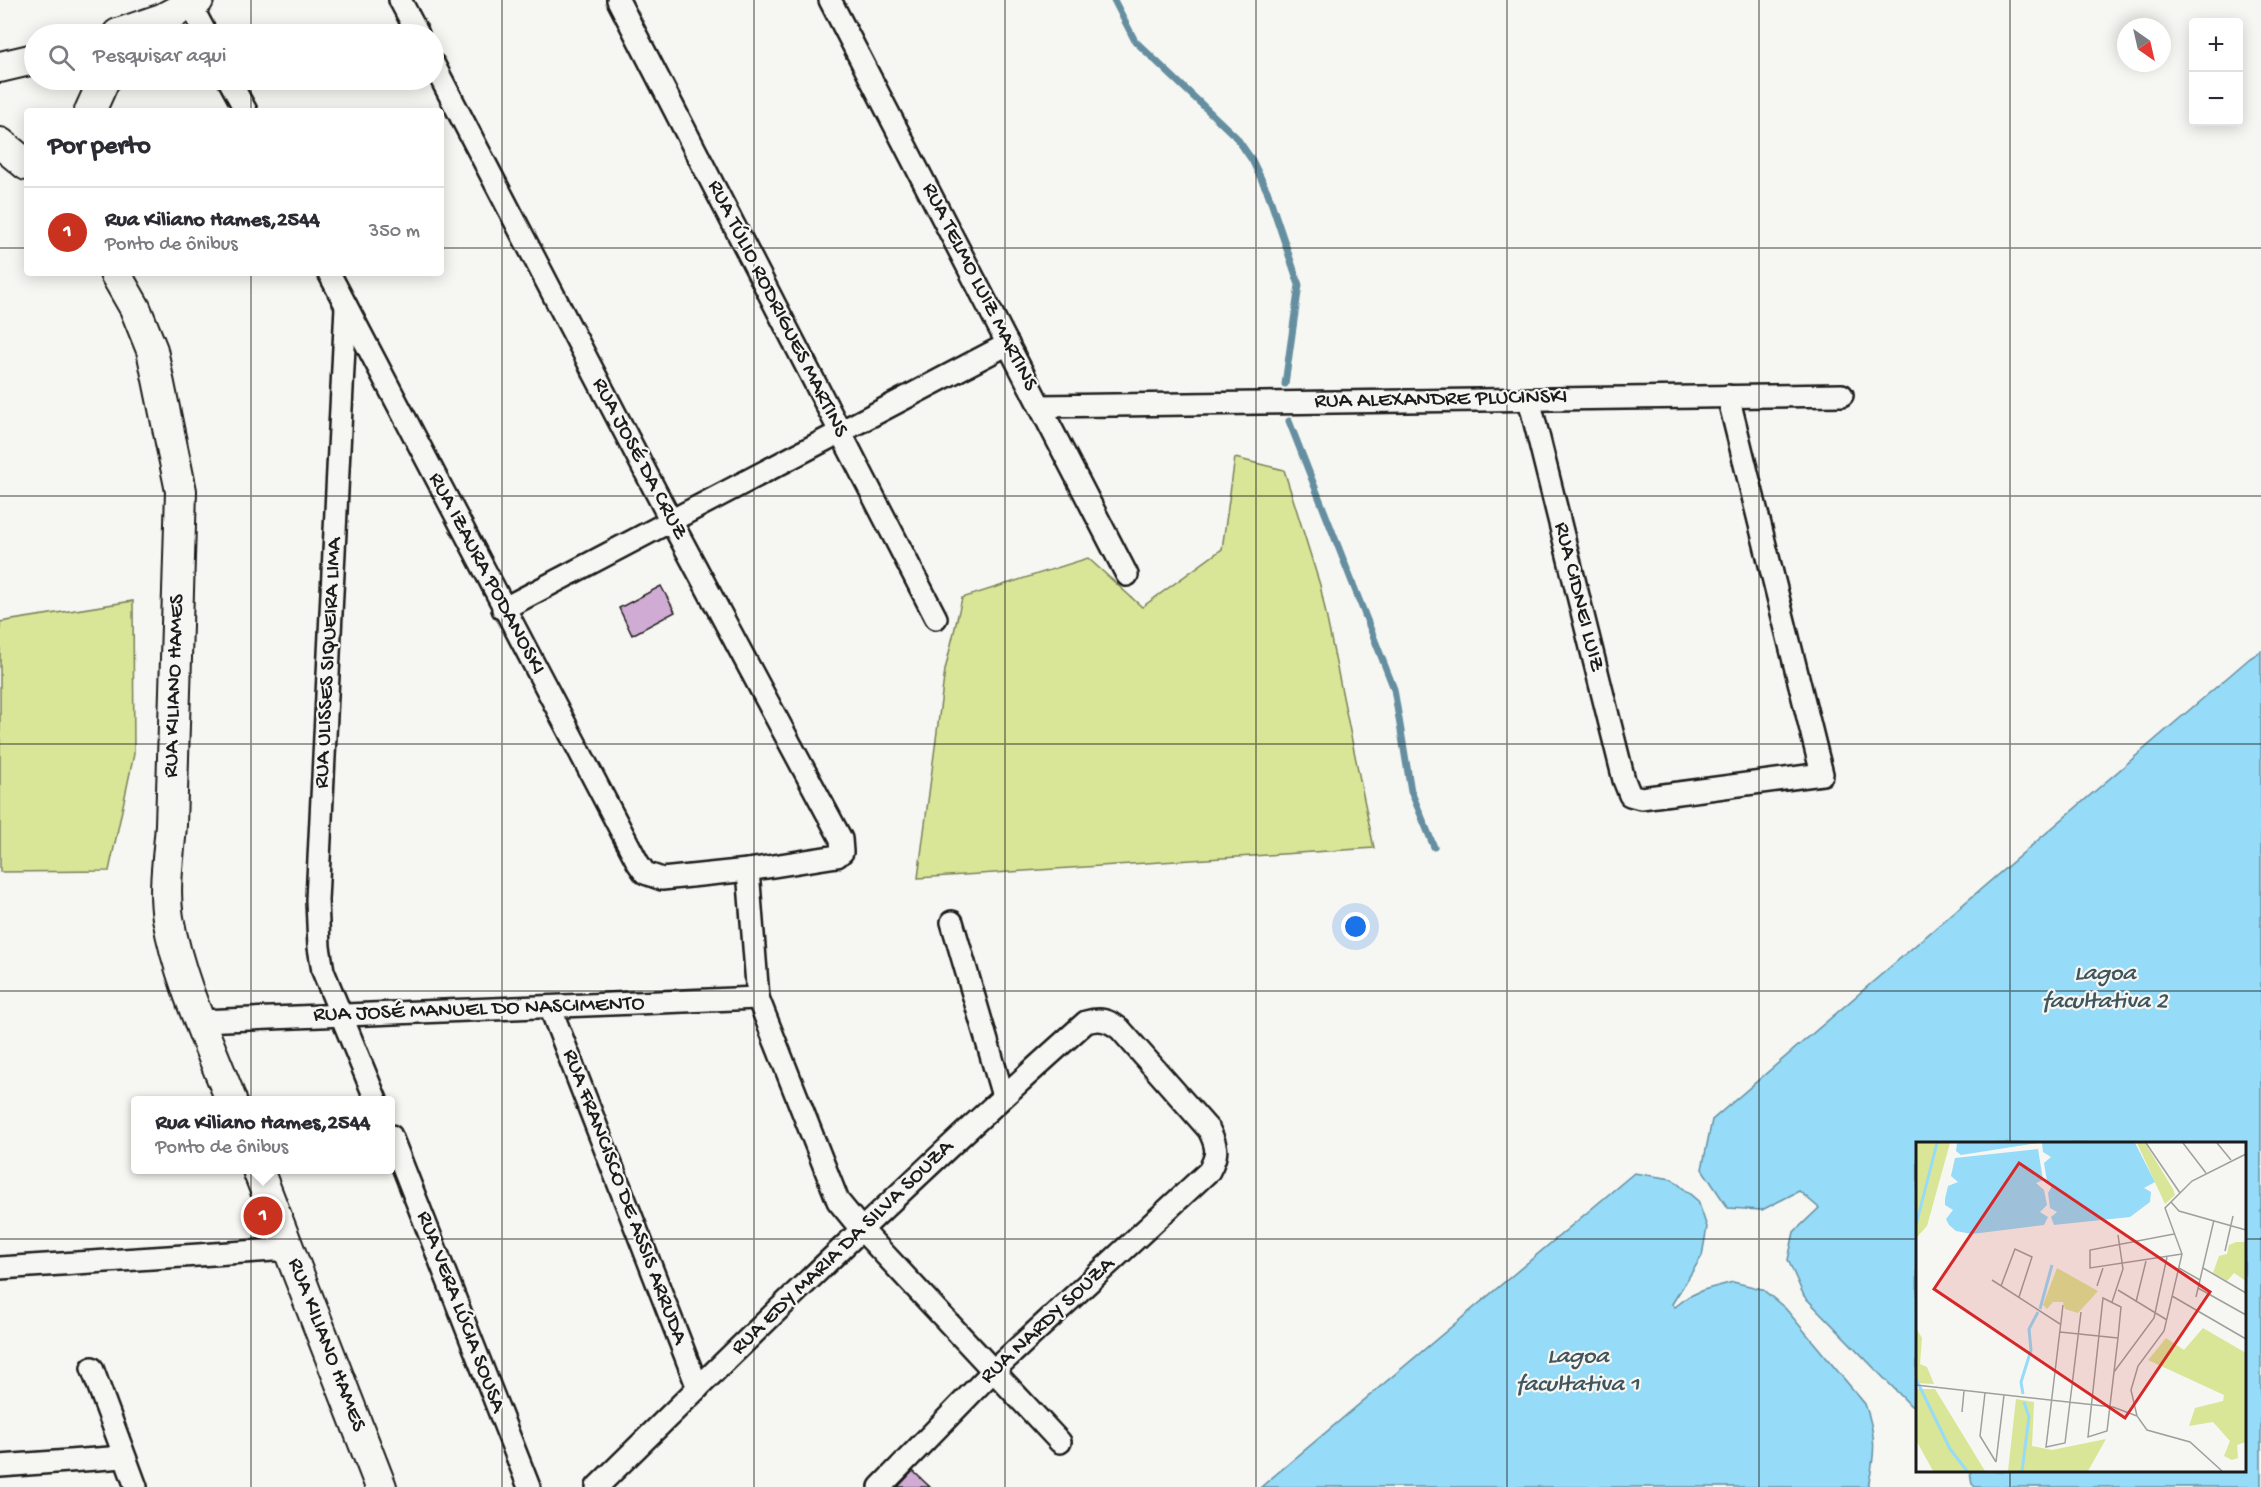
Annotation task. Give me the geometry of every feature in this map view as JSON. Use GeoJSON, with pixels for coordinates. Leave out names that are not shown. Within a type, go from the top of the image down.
{"type":"FeatureCollection","features":[{"type":"Feature","properties":{"kind":"main road"},"geometry":{"type":"LineString","coordinates":[[158,24],[192,1]]}},
{"type":"Feature","properties":{"kind":"main road"},"geometry":{"type":"LineString","coordinates":[[0,67],[24,62]]}},
{"type":"Feature","properties":{"kind":"main road"},"geometry":{"type":"LineString","coordinates":[[91,108],[99,90]]}},
{"type":"Feature","properties":{"kind":"main road"},"geometry":{"type":"LineString","coordinates":[[0,143],[24,163]]}},
{"type":"Feature","properties":{"kind":"main road","name":"RUA KILIANO HAMES"},"geometry":{"type":"LineString","coordinates":[[117,276],[135,308],[152,350],[181,490],[167,916],[179,963],[229,1096]]}},
{"type":"Feature","properties":{"kind":"main road","name":"RUA KILIANO HAMES"},"geometry":{"type":"LineString","coordinates":[[260,1174],[381,1487]]}},
{"type":"Feature","properties":{"kind":"street"},"geometry":{"type":"LineString","coordinates":[[400,0],[413,24]]}},
{"type":"Feature","properties":{"kind":"street","name":"RUA TÚLIO RODRIGUES MARTINS"},"geometry":{"type":"LineString","coordinates":[[618,0],[936,618]]}},
{"type":"Feature","properties":{"kind":"street","name":"RUA TELMO LUIZ MARTINS"},"geometry":{"type":"LineString","coordinates":[[830,0],[1127,574]]}},
{"type":"Feature","properties":{"kind":"street"},"geometry":{"type":"LineString","coordinates":[[192,1],[202,24]]}},
{"type":"Feature","properties":{"kind":"street","name":"RUA JOSÉ DA CRUZ"},"geometry":{"type":"LineString","coordinates":[[444,84],[671,521],[841,839],[842,852],[837,856],[748,870]]}},
{"type":"Feature","properties":{"kind":"street"},"geometry":{"type":"LineString","coordinates":[[234,90],[244,108]]}},
{"type":"Feature","properties":{"kind":"street","name":"RUA IZAURA PODANOSKI"},"geometry":{"type":"LineString","coordinates":[[332,276],[503,609],[645,873],[662,879],[748,870]]}},
{"type":"Feature","properties":{"kind":"street","name":"RUA ULISSES SIQUEIRA LIMA"},"geometry":{"type":"LineString","coordinates":[[343,1015],[331,993],[323,971],[319,947],[317,900],[346,305]]}},
{"type":"Feature","properties":{"kind":"street"},"geometry":{"type":"LineString","coordinates":[[503,609],[1008,344]]}},
{"type":"Feature","properties":{"kind":"street","name":"RUA ALEXANDRE PLUCINSKI"},"geometry":{"type":"LineString","coordinates":[[1040,406],[1842,394]]}},
{"type":"Feature","properties":{"kind":"street","name":"RUA CIDNEI LUIZ"},"geometry":{"type":"LineString","coordinates":[[1529,399],[1624,780],[1630,795],[1641,798],[1822,774],[1728,396]]}},
{"type":"Feature","properties":{"kind":"street"},"geometry":{"type":"LineString","coordinates":[[748,870],[758,998],[838,1201],[1060,1442]]}},
{"type":"Feature","properties":{"kind":"street"},"geometry":{"type":"LineString","coordinates":[[952,922],[1003,1096]]}},
{"type":"Feature","properties":{"kind":"street","name":"RUA JOSÉ MANUEL DO NASCIMENTO"},"geometry":{"type":"LineString","coordinates":[[200,1021],[758,998]]}},
{"type":"Feature","properties":{"kind":"street","name":"RUA FRANCISCO DE ASSIS ARRUDA"},"geometry":{"type":"LineString","coordinates":[[550,1007],[698,1388]]}},
{"type":"Feature","properties":{"kind":"street"},"geometry":{"type":"LineString","coordinates":[[343,1015],[374,1096]]}},
{"type":"Feature","properties":{"kind":"street","name":"RUA EDY MARIA DA SILVA SOUZA"},"geometry":{"type":"LineString","coordinates":[[597,1487],[861,1228],[1003,1096],[1086,1023],[1097,1019],[1108,1020],[1120,1029],[1209,1130],[1215,1142],[1216,1157]]}},
{"type":"Feature","properties":{"kind":"street","name":"RUA VERA LÚCIA SOUSA"},"geometry":{"type":"LineString","coordinates":[[395,1149],[529,1487]]}},
{"type":"Feature","properties":{"kind":"street","name":"RUA NARDY SOUZA"},"geometry":{"type":"LineString","coordinates":[[880,1487],[993,1371],[1209,1171],[1216,1157]]}},
{"type":"Feature","properties":{"kind":"street"},"geometry":{"type":"LineString","coordinates":[[0,1268],[289,1249]]}},
{"type":"Feature","properties":{"kind":"street"},"geometry":{"type":"LineString","coordinates":[[92,1368],[136,1487]]}},
{"type":"Feature","properties":{"kind":"street"},"geometry":{"type":"LineString","coordinates":[[0,1466],[124,1457]]}},
{"type":"Feature","properties":{"kind":"green space"},"geometry":{"type":"Polygon","coordinates":[[[1235,458],[1284,470],[1320,585],[1374,848],[918,878],[945,670],[962,598],[1088,558],[1142,607],[1222,549],[1235,458]]]}},
{"type":"Feature","properties":{"kind":"green space"},"geometry":{"type":"Polygon","coordinates":[[[133,601],[134,754],[109,871],[0,872],[0,622],[133,601]]]}},
{"type":"Feature","properties":{"kind":"water","name":"Lagoa facultativa 2"},"geometry":{"type":"Polygon","coordinates":[[[2261,651],[2261,1487],[1975,1487],[1972,1484],[1970,1472],[2246,1472],[2246,1142],[1916,1142],[1916,1406],[1911,1406],[1804,1296],[1788,1260],[1794,1232],[1819,1208],[1799,1191],[1762,1210],[1728,1208],[1702,1169],[1712,1120],[2250,658],[2261,651]]]}},
{"type":"Feature","properties":{"kind":"water","name":"Lagoa facultativa 1"},"geometry":{"type":"Polygon","coordinates":[[[1634,1173],[1672,1179],[1698,1201],[1707,1227],[1702,1256],[1672,1304],[1675,1307],[1688,1297],[1703,1290],[1733,1282],[1762,1289],[1785,1308],[1865,1404],[1872,1426],[1874,1446],[1868,1487],[1261,1487],[1634,1173]]]}},
{"type":"Feature","properties":{"kind":"building"},"geometry":{"type":"Polygon","coordinates":[[[661,586],[675,612],[632,635],[619,608],[661,586]]]}},
{"type":"Feature","properties":{"kind":"building"},"geometry":{"type":"Polygon","coordinates":[[[913,1471],[930,1487],[898,1487],[913,1471]]]}},
{"type":"Feature","properties":{"kind":"waterway"},"geometry":{"type":"LineString","coordinates":[[1114,0],[1135,41],[1236,137],[1252,160],[1268,193],[1299,285],[1285,384]]}},
{"type":"Feature","properties":{"kind":"waterway"},"geometry":{"type":"LineString","coordinates":[[1289,421],[1394,689],[1411,791],[1434,847]]}},
{"type":"Feature","properties":{"kind":"place","name":"Rua Kiliano Hames,2544"},"geometry":{"type":"Point","coordinates":[263,1216]}}]}
